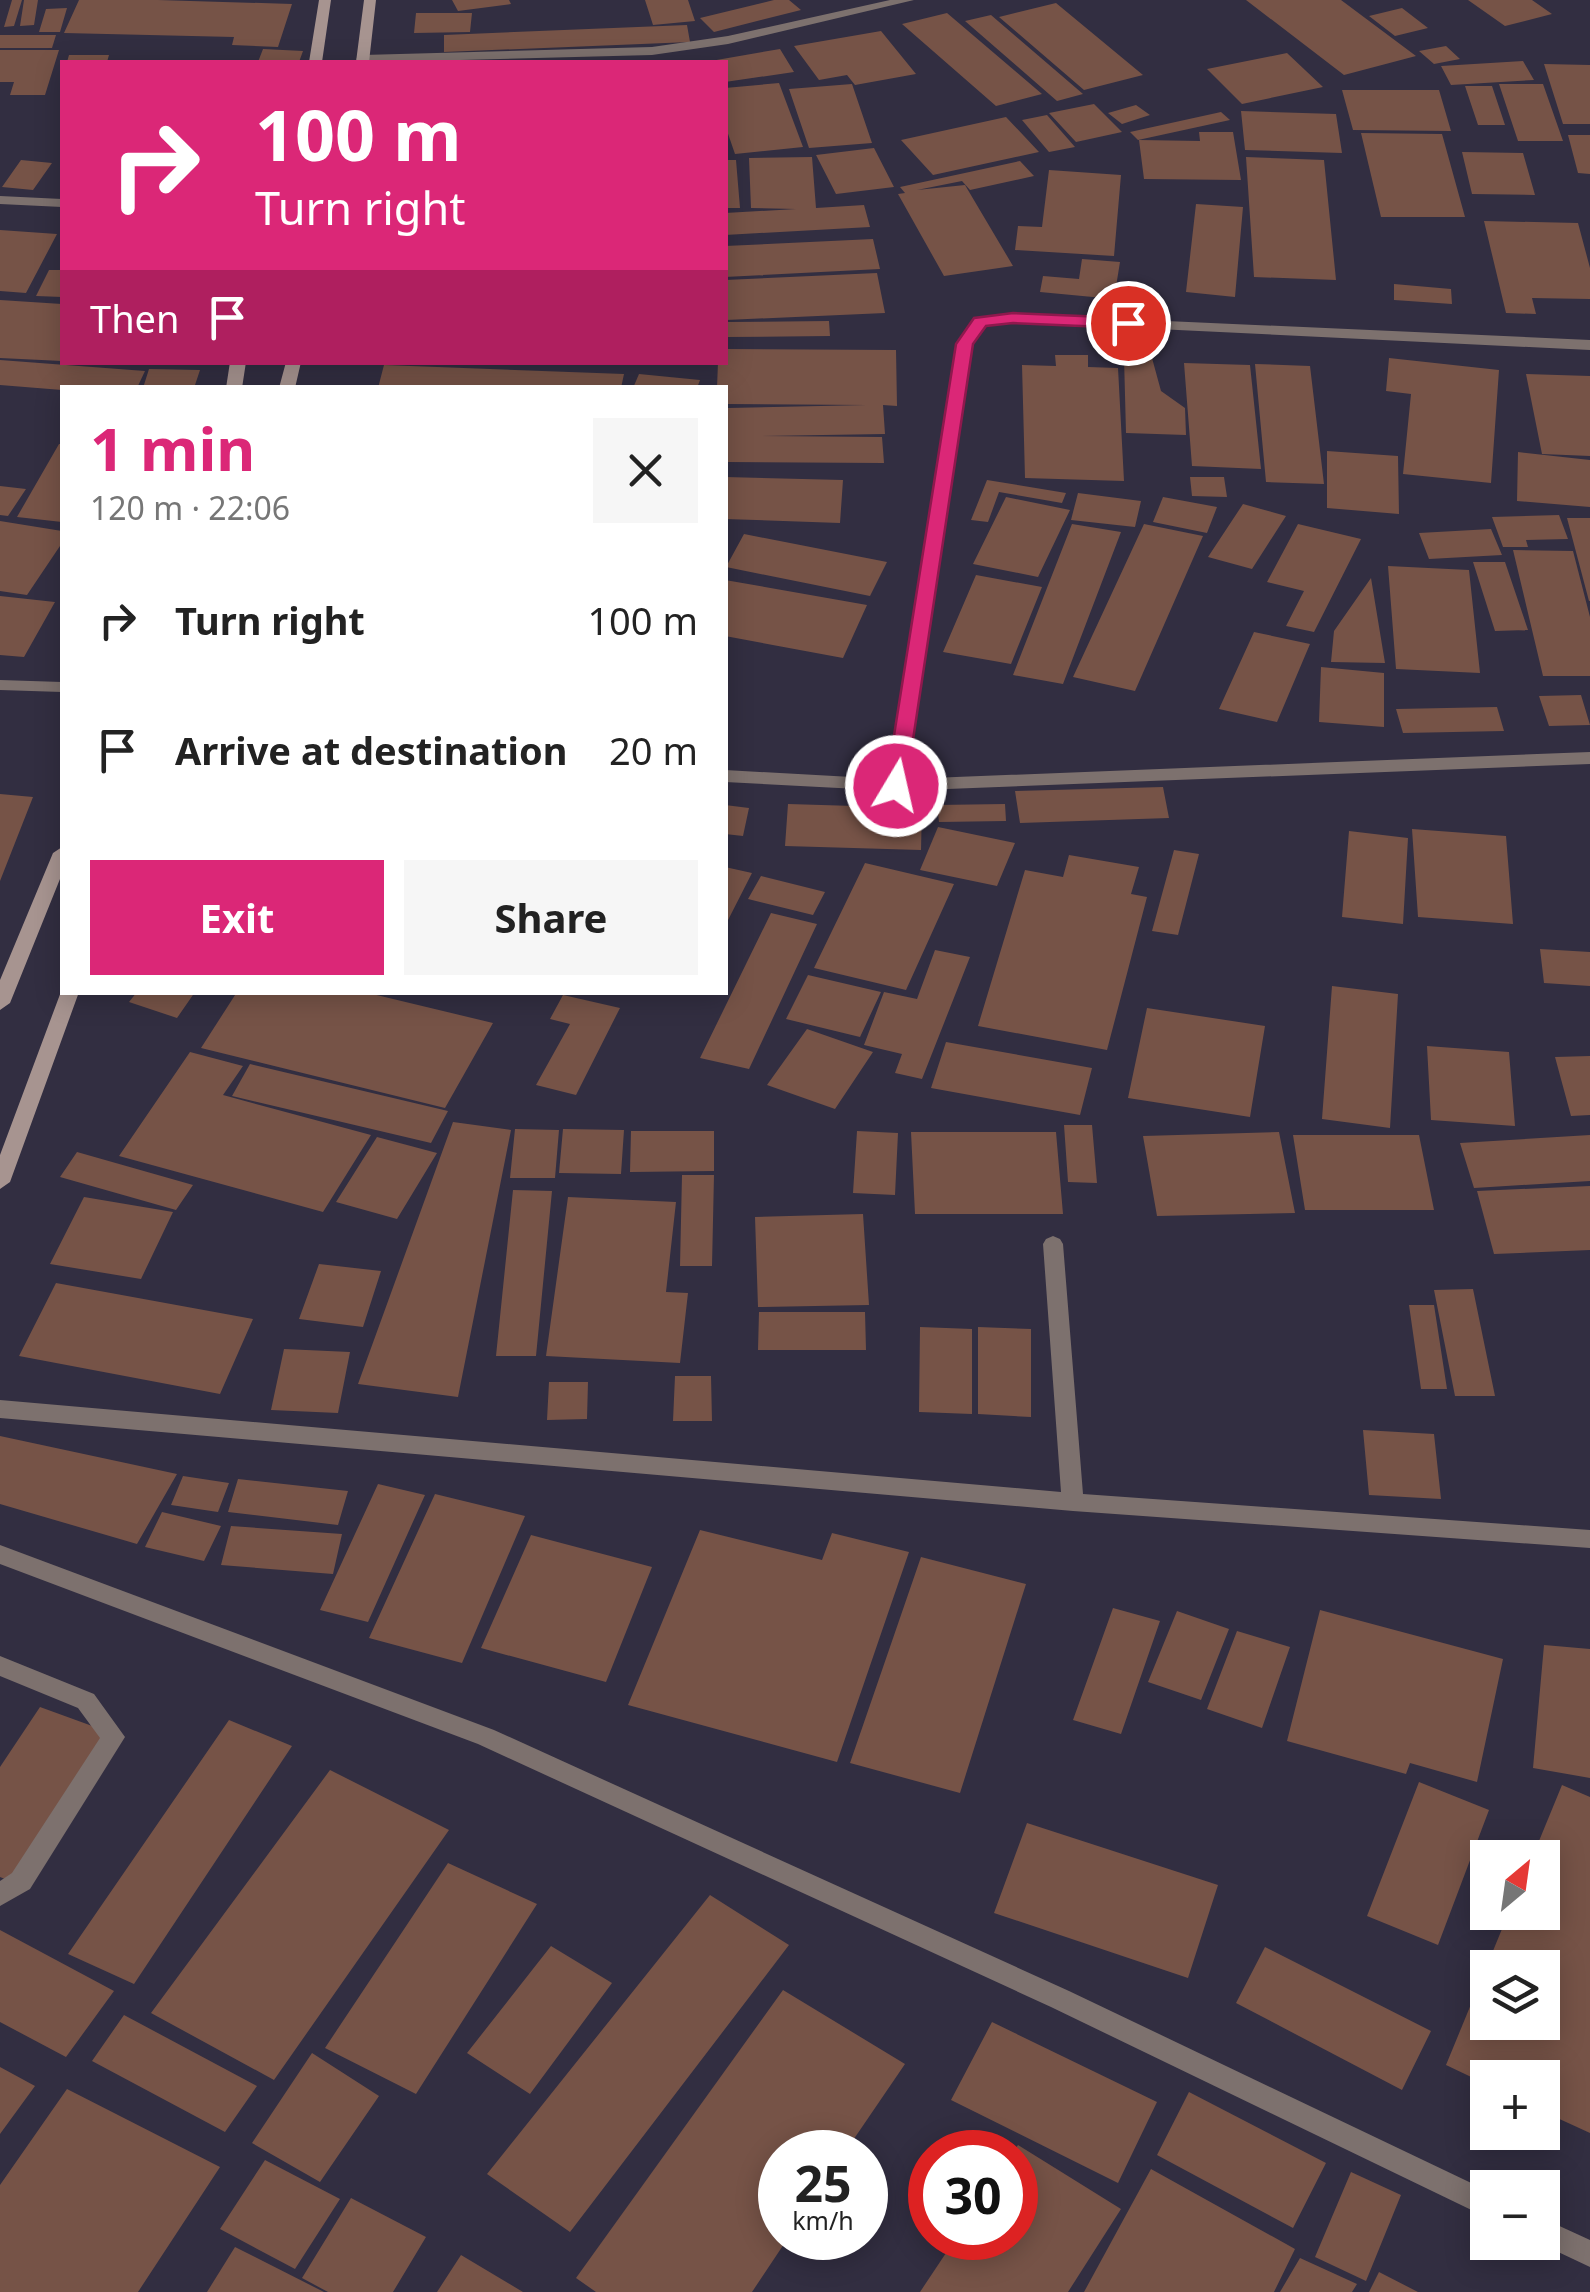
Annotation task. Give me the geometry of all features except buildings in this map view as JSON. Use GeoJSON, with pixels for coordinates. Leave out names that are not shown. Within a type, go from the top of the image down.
{"type":"FeatureCollection","features":[{"type":"Feature","properties":{"kind":"main road"},"geometry":{"type":"LineString","coordinates":[[315,60],[324,0]]}},
{"type":"Feature","properties":{"kind":"main road"},"geometry":{"type":"LineString","coordinates":[[362,60],[370,0]]}},
{"type":"Feature","properties":{"kind":"main road"},"geometry":{"type":"LineString","coordinates":[[0,1003],[60,857]]}},
{"type":"Feature","properties":{"kind":"main road"},"geometry":{"type":"LineString","coordinates":[[0,1182],[69,995]]}},
{"type":"Feature","properties":{"kind":"street"},"geometry":{"type":"LineString","coordinates":[[388,60],[652,50],[760,34],[908,0]]}},
{"type":"Feature","properties":{"kind":"street"},"geometry":{"type":"LineString","coordinates":[[0,200],[60,203]]}},
{"type":"Feature","properties":{"kind":"street"},"geometry":{"type":"LineString","coordinates":[[896,786],[964,344],[980,321],[1013,318],[1590,345]]}},
{"type":"Feature","properties":{"kind":"street"},"geometry":{"type":"LineString","coordinates":[[0,685],[60,687]]}},
{"type":"Feature","properties":{"kind":"street"},"geometry":{"type":"LineString","coordinates":[[728,776],[896,786],[1590,758]]}},
{"type":"Feature","properties":{"kind":"street"},"geometry":{"type":"LineString","coordinates":[[1052,1244],[1073,1502]]}},
{"type":"Feature","properties":{"kind":"street"},"geometry":{"type":"LineString","coordinates":[[0,1409],[1073,1502],[1590,1539]]}},
{"type":"Feature","properties":{"kind":"street"},"geometry":{"type":"LineString","coordinates":[[0,1554],[486,1737],[1060,1999],[1470,2196]]}},
{"type":"Feature","properties":{"kind":"street"},"geometry":{"type":"LineString","coordinates":[[0,1666],[86,1701],[113,1737],[21,1881],[0,1895]]}},
{"type":"Feature","properties":{"kind":"street"},"geometry":{"type":"LineString","coordinates":[[1560,2240],[1590,2254]]}},
{"type":"Feature","properties":{"kind":"route"},"geometry":{"type":"LineString","coordinates":[[896,786],[964,344],[980,321],[1013,318],[1128,323]]}}]}
